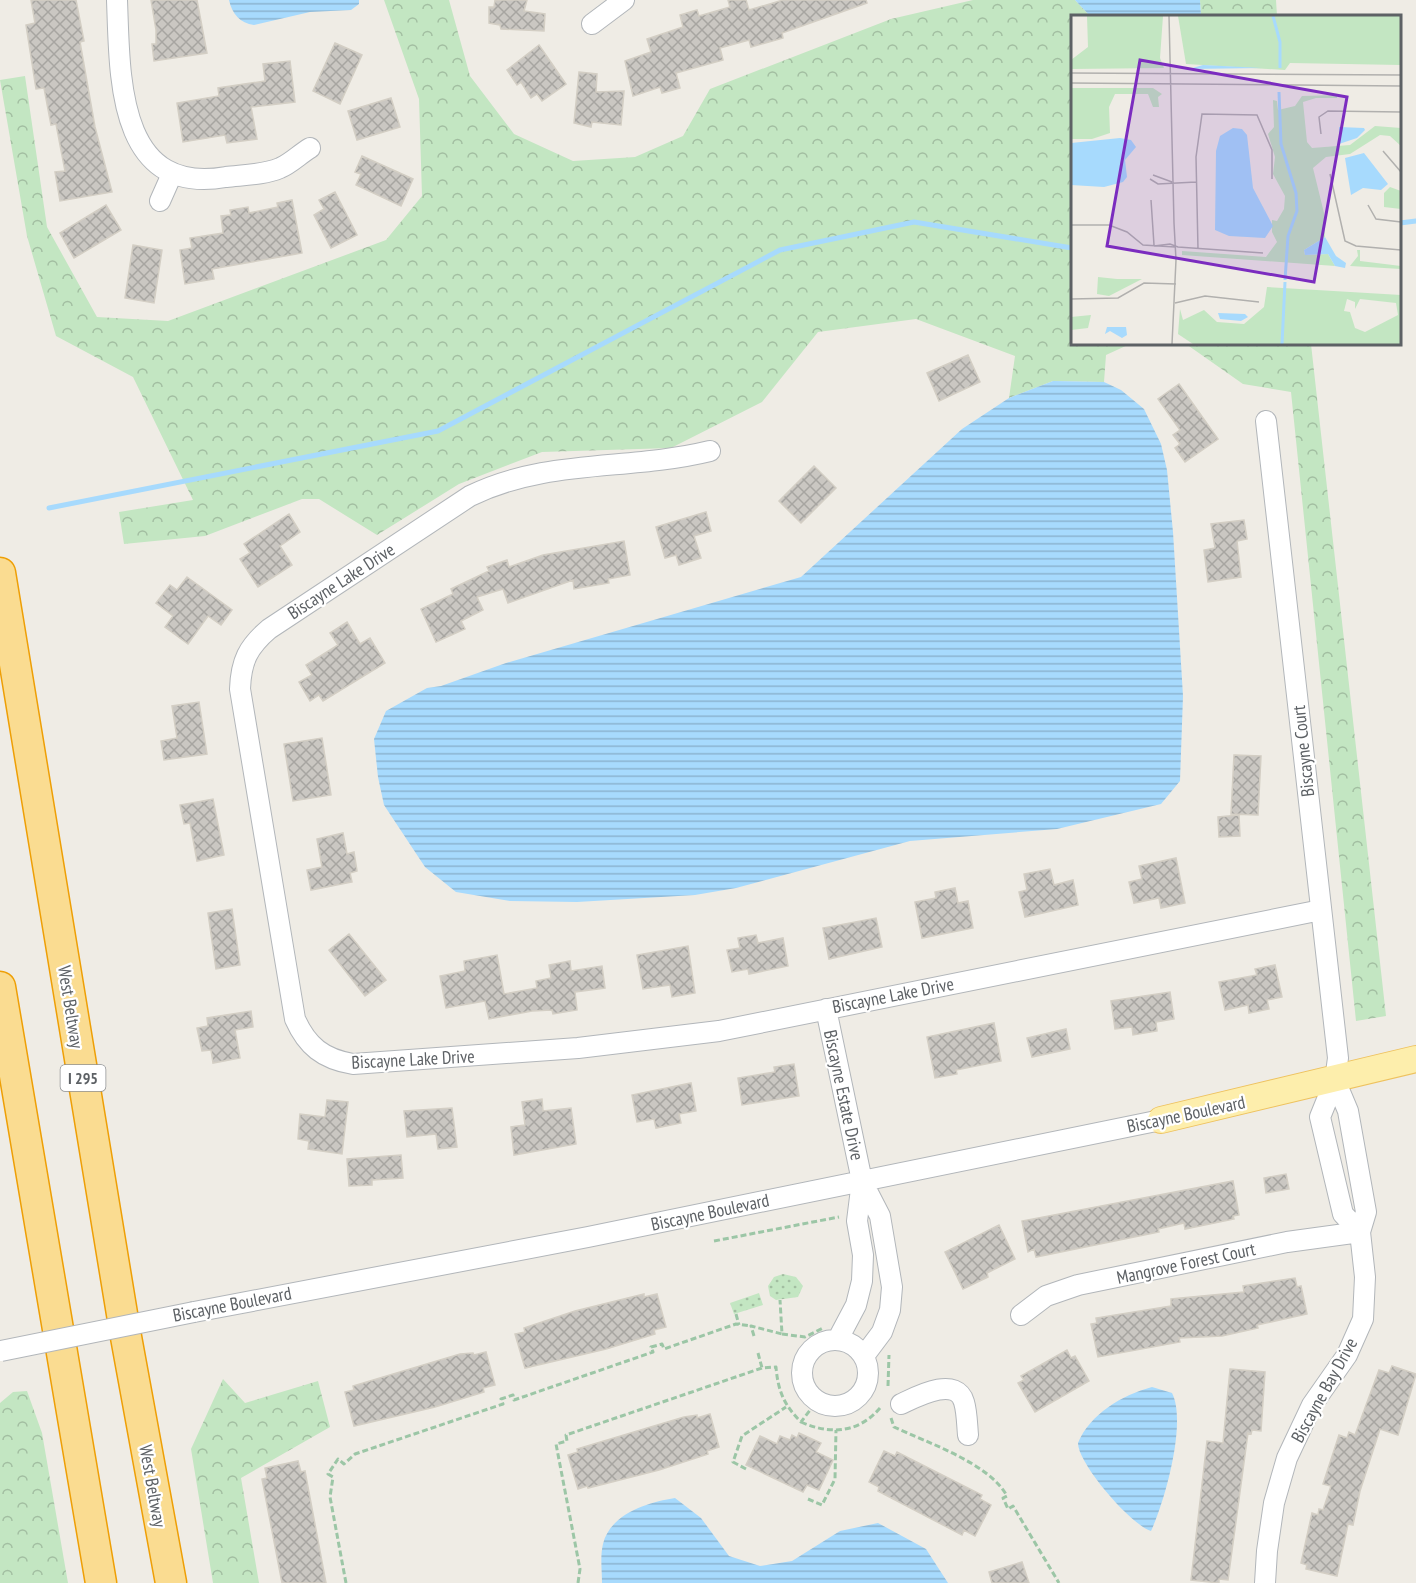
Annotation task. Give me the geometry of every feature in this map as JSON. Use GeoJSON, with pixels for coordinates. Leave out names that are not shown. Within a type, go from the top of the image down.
{"type":"FeatureCollection","features":[{"type":"Feature","properties":{"kind":"highway","name":"West Beltway"},"geometry":{"type":"LineString","coordinates":[[0,573],[124,1326],[171,1583]]}},
{"type":"Feature","properties":{"kind":"highway"},"geometry":{"type":"LineString","coordinates":[[0,987],[101,1583]]}},
{"type":"Feature","properties":{"kind":"main road","name":"Biscayne Boulevard"},"geometry":{"type":"LineString","coordinates":[[1161,1120],[1416,1059]]}},
{"type":"Feature","properties":{"kind":"street"},"geometry":{"type":"LineString","coordinates":[[117,0],[119,60],[130,125],[140,146],[154,162],[172,174],[188,180],[207,181],[279,169],[310,148]]}},
{"type":"Feature","properties":{"kind":"street"},"geometry":{"type":"LineString","coordinates":[[592,24],[624,0]]}},
{"type":"Feature","properties":{"kind":"street"},"geometry":{"type":"LineString","coordinates":[[160,201],[172,174]]}},
{"type":"Feature","properties":{"kind":"street","name":"Biscayne Court"},"geometry":{"type":"LineString","coordinates":[[1266,421],[1338,1058],[1335,1080]]}},
{"type":"Feature","properties":{"kind":"street","name":"Biscayne Lake Drive"},"geometry":{"type":"LineString","coordinates":[[710,451],[675,460],[554,469],[492,486],[470,496],[269,629],[252,644],[244,657],[240,689],[295,1019],[303,1037],[316,1051],[334,1061],[353,1064],[643,1042],[719,1031],[1321,910]]}},
{"type":"Feature","properties":{"kind":"street","name":"Biscayne Estate Drive"},"geometry":{"type":"LineString","coordinates":[[826,1009],[862,1181]]}},
{"type":"Feature","properties":{"kind":"street"},"geometry":{"type":"LineString","coordinates":[[1335,1080],[1320,1117],[1343,1214],[1360,1232]]}},
{"type":"Feature","properties":{"kind":"street","name":"Biscayne Bay Drive"},"geometry":{"type":"LineString","coordinates":[[1265,1583],[1274,1503],[1287,1458],[1312,1405],[1347,1355],[1363,1319],[1365,1277],[1360,1232],[1366,1212],[1348,1111],[1335,1080]]}},
{"type":"Feature","properties":{"kind":"street","name":"Biscayne Boulevard"},"geometry":{"type":"LineString","coordinates":[[0,1351],[588,1237],[1161,1120]]}},
{"type":"Feature","properties":{"kind":"street"},"geometry":{"type":"LineString","coordinates":[[834,1332],[864,1356],[868,1377],[859,1397],[838,1406],[817,1401],[804,1384],[803,1361],[817,1344],[834,1332],[856,1305],[862,1281],[863,1255],[857,1221],[862,1181]]}},
{"type":"Feature","properties":{"kind":"street"},"geometry":{"type":"LineString","coordinates":[[862,1181],[880,1216],[892,1287],[890,1310],[882,1332],[864,1356]]}},
{"type":"Feature","properties":{"kind":"street","name":"Mangrove Forest Court"},"geometry":{"type":"LineString","coordinates":[[1021,1315],[1046,1296],[1078,1285],[1287,1242],[1360,1232]]}},
{"type":"Feature","properties":{"kind":"street"},"geometry":{"type":"LineString","coordinates":[[901,1404],[942,1388],[957,1392],[963,1399],[968,1435]]}},
{"type":"Feature","properties":{"kind":"path"},"geometry":{"type":"LineString","coordinates":[[714,1242],[846,1214]]}},
{"type":"Feature","properties":{"kind":"path"},"geometry":{"type":"LineString","coordinates":[[839,1217],[844,1223]]}},
{"type":"Feature","properties":{"kind":"path"},"geometry":{"type":"LineString","coordinates":[[780,1300],[782,1334]]}},
{"type":"Feature","properties":{"kind":"path"},"geometry":{"type":"LineString","coordinates":[[736,1314],[739,1325]]}},
{"type":"Feature","properties":{"kind":"path"},"geometry":{"type":"LineString","coordinates":[[346,1583],[330,1497],[333,1477],[328,1474],[338,1459],[344,1464],[355,1454],[502,1404],[501,1399],[513,1395],[514,1400],[653,1353],[651,1347],[662,1344],[664,1349],[739,1325],[805,1337],[834,1332]]}},
{"type":"Feature","properties":{"kind":"path"},"geometry":{"type":"LineString","coordinates":[[751,1326],[754,1336]]}},
{"type":"Feature","properties":{"kind":"path"},"geometry":{"type":"LineString","coordinates":[[758,1353],[762,1368]]}},
{"type":"Feature","properties":{"kind":"path"},"geometry":{"type":"LineString","coordinates":[[578,1583],[580,1569],[556,1444],[567,1441],[566,1436],[762,1368],[776,1367],[778,1388],[786,1407],[801,1422],[816,1428],[848,1430],[865,1424],[880,1407],[891,1418],[894,1427],[978,1468],[1000,1483],[1007,1496],[1003,1498],[1008,1509],[1013,1506],[1059,1583]]}},
{"type":"Feature","properties":{"kind":"path"},"geometry":{"type":"LineString","coordinates":[[801,1422],[817,1401]]}},
{"type":"Feature","properties":{"kind":"path"},"geometry":{"type":"LineString","coordinates":[[746,1468],[733,1462],[742,1436],[786,1407]]}},
{"type":"Feature","properties":{"kind":"path"},"geometry":{"type":"LineString","coordinates":[[808,1498],[822,1505],[835,1479],[836,1430]]}},
{"type":"Feature","properties":{"kind":"green space"},"geometry":{"type":"Polygon","coordinates":[[[384,0],[449,0],[470,76],[514,134],[573,161],[635,157],[683,136],[710,89],[891,19],[973,0],[1075,0],[1089,15],[1071,15],[1071,345],[1128,345],[1106,355],[1104,382],[1053,381],[1009,398],[1015,356],[916,319],[818,332],[762,402],[671,448],[542,452],[459,484],[377,535],[319,499],[302,499],[205,536],[124,544],[119,512],[193,500],[133,377],[56,336],[27,236],[0,80],[25,76],[47,227],[97,317],[168,321],[386,240],[422,196],[419,99],[384,0]]]}},
{"type":"Feature","properties":{"kind":"green space"},"geometry":{"type":"Polygon","coordinates":[[[1200,0],[1276,0],[1277,15],[1201,15],[1200,0]]]}},
{"type":"Feature","properties":{"kind":"green space"},"geometry":{"type":"Polygon","coordinates":[[[1187,345],[1311,345],[1386,1016],[1356,1021],[1291,392],[1243,384],[1187,345]]]}},
{"type":"Feature","properties":{"kind":"green space"},"geometry":{"type":"Polygon","coordinates":[[[783,1274],[796,1277],[803,1286],[798,1297],[776,1300],[770,1296],[768,1286],[774,1277],[783,1274]]]}},
{"type":"Feature","properties":{"kind":"green space"},"geometry":{"type":"Polygon","coordinates":[[[759,1293],[763,1305],[734,1314],[730,1303],[759,1293]]]}},
{"type":"Feature","properties":{"kind":"green space"},"geometry":{"type":"Polygon","coordinates":[[[223,1379],[245,1403],[318,1381],[330,1427],[241,1478],[259,1583],[213,1583],[191,1449],[223,1379]]]}},
{"type":"Feature","properties":{"kind":"green space"},"geometry":{"type":"Polygon","coordinates":[[[27,1391],[42,1433],[68,1583],[0,1583],[0,1403],[13,1392],[27,1391]]]}},
{"type":"Feature","properties":{"kind":"water"},"geometry":{"type":"Polygon","coordinates":[[[229,0],[359,0],[359,4],[351,10],[310,12],[254,25],[237,17],[229,0]]]}},
{"type":"Feature","properties":{"kind":"water"},"geometry":{"type":"Polygon","coordinates":[[[1075,0],[1200,0],[1201,15],[1089,15],[1075,0]]]}},
{"type":"Feature","properties":{"kind":"water"},"geometry":{"type":"Polygon","coordinates":[[[1053,381],[1104,382],[1121,390],[1144,409],[1161,444],[1167,470],[1173,532],[1183,696],[1180,781],[1161,804],[1057,829],[910,841],[736,888],[695,895],[577,902],[510,901],[456,892],[425,867],[384,805],[374,739],[386,711],[427,688],[441,686],[506,663],[801,577],[962,429],[1009,398],[1053,381]]]}},
{"type":"Feature","properties":{"kind":"water"},"geometry":{"type":"Polygon","coordinates":[[[1152,1387],[1172,1393],[1176,1406],[1177,1423],[1168,1482],[1151,1531],[1131,1518],[1107,1493],[1080,1453],[1078,1443],[1090,1423],[1108,1407],[1129,1395],[1152,1387]]]}},
{"type":"Feature","properties":{"kind":"water"},"geometry":{"type":"Polygon","coordinates":[[[675,1498],[701,1518],[729,1556],[760,1566],[792,1561],[840,1531],[878,1523],[926,1549],[948,1583],[602,1583],[603,1544],[613,1525],[642,1506],[675,1498]]]}},
{"type":"Feature","properties":{"kind":"building"},"geometry":{"type":"Polygon","coordinates":[[[31,0],[76,0],[84,41],[80,42],[95,127],[112,192],[60,201],[55,172],[65,171],[56,124],[51,125],[44,88],[36,89],[26,25],[35,23],[31,0]]]}},
{"type":"Feature","properties":{"kind":"building"},"geometry":{"type":"Polygon","coordinates":[[[151,0],[197,0],[207,53],[154,61],[152,44],[156,44],[156,30],[151,0]]]}},
{"type":"Feature","properties":{"kind":"building"},"geometry":{"type":"Polygon","coordinates":[[[495,0],[527,0],[524,11],[545,14],[544,31],[501,29],[500,25],[489,23],[489,7],[494,7],[495,0]]]}},
{"type":"Feature","properties":{"kind":"building"},"geometry":{"type":"Polygon","coordinates":[[[728,0],[746,0],[749,10],[783,0],[866,0],[867,3],[782,33],[783,38],[751,47],[749,40],[720,48],[723,60],[676,73],[680,88],[662,93],[660,87],[633,96],[625,61],[651,52],[647,39],[683,27],[680,15],[697,10],[699,16],[730,7],[728,0]]]}},
{"type":"Feature","properties":{"kind":"building"},"geometry":{"type":"Polygon","coordinates":[[[335,43],[362,55],[340,104],[313,91],[335,43]]]}},
{"type":"Feature","properties":{"kind":"building"},"geometry":{"type":"Polygon","coordinates":[[[539,45],[566,84],[542,101],[537,94],[531,98],[521,82],[517,85],[507,70],[539,45]]]}},
{"type":"Feature","properties":{"kind":"building"},"geometry":{"type":"Polygon","coordinates":[[[290,61],[295,102],[251,107],[257,139],[227,143],[225,135],[183,142],[177,103],[219,96],[218,88],[265,81],[263,64],[290,61]]]}},
{"type":"Feature","properties":{"kind":"building"},"geometry":{"type":"Polygon","coordinates":[[[579,72],[597,74],[596,92],[624,91],[621,125],[592,122],[591,127],[574,123],[579,72]]]}},
{"type":"Feature","properties":{"kind":"building"},"geometry":{"type":"Polygon","coordinates":[[[391,98],[400,127],[357,140],[348,111],[391,98]]]}},
{"type":"Feature","properties":{"kind":"building"},"geometry":{"type":"Polygon","coordinates":[[[362,156],[413,179],[401,206],[356,185],[361,174],[355,172],[362,156]]]}},
{"type":"Feature","properties":{"kind":"building"},"geometry":{"type":"Polygon","coordinates":[[[335,192],[357,235],[331,248],[314,215],[324,209],[319,200],[335,192]]]}},
{"type":"Feature","properties":{"kind":"building"},"geometry":{"type":"Polygon","coordinates":[[[292,200],[302,253],[212,269],[214,279],[185,284],[180,250],[192,248],[190,238],[223,233],[221,216],[231,215],[230,210],[248,207],[249,213],[278,207],[277,203],[292,200]]]}},
{"type":"Feature","properties":{"kind":"building"},"geometry":{"type":"Polygon","coordinates":[[[106,205],[121,230],[74,258],[60,233],[106,205]]]}},
{"type":"Feature","properties":{"kind":"building"},"geometry":{"type":"Polygon","coordinates":[[[133,245],[162,250],[154,303],[125,298],[133,245]]]}},
{"type":"Feature","properties":{"kind":"building"},"geometry":{"type":"Polygon","coordinates":[[[968,355],[980,382],[939,401],[927,373],[968,355]]]}},
{"type":"Feature","properties":{"kind":"building"},"geometry":{"type":"Polygon","coordinates":[[[1179,384],[1218,439],[1185,462],[1175,448],[1180,444],[1173,435],[1180,430],[1158,399],[1179,384]]]}},
{"type":"Feature","properties":{"kind":"building"},"geometry":{"type":"Polygon","coordinates":[[[814,466],[836,488],[801,523],[779,501],[814,466]]]}},
{"type":"Feature","properties":{"kind":"building"},"geometry":{"type":"Polygon","coordinates":[[[706,512],[711,531],[694,536],[701,558],[679,565],[676,555],[665,558],[656,527],[706,512]]]}},
{"type":"Feature","properties":{"kind":"building"},"geometry":{"type":"Polygon","coordinates":[[[289,514],[300,532],[280,546],[292,565],[258,587],[240,559],[250,553],[244,544],[289,514]]]}},
{"type":"Feature","properties":{"kind":"building"},"geometry":{"type":"Polygon","coordinates":[[[1244,520],[1247,539],[1237,541],[1241,577],[1208,582],[1204,550],[1215,548],[1211,524],[1244,520]]]}},
{"type":"Feature","properties":{"kind":"building"},"geometry":{"type":"Polygon","coordinates":[[[624,541],[630,575],[608,579],[609,583],[574,589],[573,580],[508,603],[503,589],[477,597],[483,610],[461,621],[465,629],[436,642],[421,609],[453,594],[451,589],[489,571],[487,567],[507,560],[509,567],[543,555],[624,541]]]}},
{"type":"Feature","properties":{"kind":"building"},"geometry":{"type":"Polygon","coordinates":[[[187,577],[232,610],[221,625],[208,616],[188,644],[165,627],[173,616],[156,603],[170,585],[177,590],[187,577]]]}},
{"type":"Feature","properties":{"kind":"building"},"geometry":{"type":"Polygon","coordinates":[[[347,622],[360,644],[370,638],[385,663],[323,701],[319,695],[310,701],[299,682],[312,675],[306,665],[338,645],[330,633],[347,622]]]}},
{"type":"Feature","properties":{"kind":"building"},"geometry":{"type":"Polygon","coordinates":[[[199,702],[207,754],[164,760],[161,741],[177,738],[172,706],[199,702]]]}},
{"type":"Feature","properties":{"kind":"building"},"geometry":{"type":"Polygon","coordinates":[[[322,738],[331,795],[293,801],[284,744],[322,738]]]}},
{"type":"Feature","properties":{"kind":"building"},"geometry":{"type":"Polygon","coordinates":[[[1234,755],[1261,756],[1258,815],[1231,814],[1234,755]]]}},
{"type":"Feature","properties":{"kind":"building"},"geometry":{"type":"Polygon","coordinates":[[[213,799],[224,855],[197,861],[190,823],[184,824],[180,805],[213,799]]]}},
{"type":"Feature","properties":{"kind":"building"},"geometry":{"type":"Polygon","coordinates":[[[1239,815],[1240,836],[1219,837],[1218,817],[1239,815]]]}},
{"type":"Feature","properties":{"kind":"building"},"geometry":{"type":"Polygon","coordinates":[[[343,833],[347,854],[354,852],[357,871],[350,873],[352,882],[311,890],[307,870],[322,867],[317,839],[343,833]]]}},
{"type":"Feature","properties":{"kind":"building"},"geometry":{"type":"Polygon","coordinates":[[[1176,858],[1185,903],[1161,908],[1159,898],[1134,903],[1129,882],[1142,879],[1139,866],[1176,858]]]}},
{"type":"Feature","properties":{"kind":"building"},"geometry":{"type":"Polygon","coordinates":[[[1050,869],[1054,885],[1073,880],[1078,905],[1025,917],[1019,892],[1027,890],[1024,874],[1050,869]]]}},
{"type":"Feature","properties":{"kind":"building"},"geometry":{"type":"Polygon","coordinates":[[[955,888],[958,903],[968,901],[973,928],[922,938],[915,902],[936,898],[935,892],[955,888]]]}},
{"type":"Feature","properties":{"kind":"building"},"geometry":{"type":"Polygon","coordinates":[[[232,909],[240,965],[216,969],[208,913],[232,909]]]}},
{"type":"Feature","properties":{"kind":"building"},"geometry":{"type":"Polygon","coordinates":[[[876,918],[882,947],[829,959],[823,928],[876,918]]]}},
{"type":"Feature","properties":{"kind":"building"},"geometry":{"type":"Polygon","coordinates":[[[349,934],[386,980],[365,996],[329,950],[349,934]]]}},
{"type":"Feature","properties":{"kind":"building"},"geometry":{"type":"Polygon","coordinates":[[[756,935],[758,943],[783,938],[788,966],[749,974],[748,969],[732,972],[727,950],[740,948],[738,938],[756,935]]]}},
{"type":"Feature","properties":{"kind":"building"},"geometry":{"type":"Polygon","coordinates":[[[688,946],[695,993],[672,997],[670,985],[643,989],[637,955],[688,946]]]}},
{"type":"Feature","properties":{"kind":"building"},"geometry":{"type":"Polygon","coordinates":[[[497,955],[504,994],[537,988],[536,981],[551,978],[549,965],[570,961],[571,971],[602,966],[605,988],[575,992],[577,1010],[553,1014],[552,1010],[532,1011],[489,1019],[485,1001],[446,1008],[440,976],[465,971],[464,961],[497,955]]]}},
{"type":"Feature","properties":{"kind":"building"},"geometry":{"type":"Polygon","coordinates":[[[1275,965],[1282,997],[1267,1000],[1269,1009],[1249,1013],[1248,1005],[1225,1010],[1219,982],[1257,975],[1255,969],[1275,965]]]}},
{"type":"Feature","properties":{"kind":"building"},"geometry":{"type":"Polygon","coordinates":[[[1170,992],[1174,1019],[1156,1022],[1157,1031],[1133,1035],[1132,1027],[1115,1029],[1111,1001],[1170,992]]]}},
{"type":"Feature","properties":{"kind":"building"},"geometry":{"type":"Polygon","coordinates":[[[251,1011],[253,1027],[235,1030],[240,1058],[213,1063],[211,1050],[202,1051],[197,1028],[208,1026],[207,1018],[251,1011]]]}},
{"type":"Feature","properties":{"kind":"building"},"geometry":{"type":"Polygon","coordinates":[[[994,1023],[1001,1061],[956,1070],[957,1074],[935,1078],[927,1037],[994,1023]]]}},
{"type":"Feature","properties":{"kind":"building"},"geometry":{"type":"Polygon","coordinates":[[[1066,1029],[1070,1049],[1032,1057],[1027,1038],[1066,1029]]]}},
{"type":"Feature","properties":{"kind":"building"},"geometry":{"type":"Polygon","coordinates":[[[794,1064],[799,1096],[742,1105],[738,1078],[775,1072],[774,1067],[794,1064]]]}},
{"type":"Feature","properties":{"kind":"building"},"geometry":{"type":"Polygon","coordinates":[[[691,1083],[696,1111],[679,1114],[681,1123],[656,1128],[654,1119],[637,1122],[632,1095],[691,1083]]]}},
{"type":"Feature","properties":{"kind":"building"},"geometry":{"type":"Polygon","coordinates":[[[542,1099],[543,1111],[571,1108],[576,1144],[514,1155],[511,1127],[525,1125],[522,1102],[542,1099]]]}},
{"type":"Feature","properties":{"kind":"building"},"geometry":{"type":"Polygon","coordinates":[[[327,1100],[348,1102],[342,1154],[308,1149],[309,1141],[298,1139],[300,1114],[325,1117],[327,1100]]]}},
{"type":"Feature","properties":{"kind":"building"},"geometry":{"type":"Polygon","coordinates":[[[452,1108],[457,1147],[438,1149],[436,1134],[407,1137],[404,1111],[452,1108]]]}},
{"type":"Feature","properties":{"kind":"building"},"geometry":{"type":"Polygon","coordinates":[[[401,1155],[403,1178],[372,1180],[372,1185],[349,1186],[347,1159],[401,1155]]]}},
{"type":"Feature","properties":{"kind":"building"},"geometry":{"type":"Polygon","coordinates":[[[1286,1174],[1289,1189],[1266,1193],[1264,1178],[1286,1174]]]}},
{"type":"Feature","properties":{"kind":"building"},"geometry":{"type":"Polygon","coordinates":[[[1233,1181],[1239,1215],[1233,1216],[1234,1219],[1185,1229],[1184,1223],[1158,1229],[1159,1232],[1036,1257],[1034,1249],[1028,1252],[1022,1221],[1233,1181]]]}},
{"type":"Feature","properties":{"kind":"building"},"geometry":{"type":"Polygon","coordinates":[[[999,1225],[1015,1259],[987,1273],[988,1277],[963,1289],[945,1252],[999,1225]]]}},
{"type":"Feature","properties":{"kind":"building"},"geometry":{"type":"Polygon","coordinates":[[[1295,1278],[1297,1287],[1301,1286],[1307,1314],[1257,1325],[1258,1328],[1222,1336],[1179,1338],[1180,1342],[1098,1357],[1091,1324],[1097,1323],[1096,1318],[1171,1306],[1171,1299],[1244,1292],[1243,1286],[1295,1278]]]}},
{"type":"Feature","properties":{"kind":"building"},"geometry":{"type":"Polygon","coordinates":[[[644,1294],[644,1297],[657,1294],[666,1327],[654,1330],[655,1334],[606,1349],[525,1368],[515,1334],[525,1332],[524,1328],[575,1311],[644,1294]]]}},
{"type":"Feature","properties":{"kind":"building"},"geometry":{"type":"Polygon","coordinates":[[[1067,1350],[1071,1358],[1075,1356],[1089,1381],[1035,1412],[1018,1383],[1024,1380],[1021,1376],[1067,1350]]]}},
{"type":"Feature","properties":{"kind":"building"},"geometry":{"type":"Polygon","coordinates":[[[486,1352],[495,1385],[483,1388],[484,1392],[435,1407],[354,1426],[345,1392],[354,1390],[353,1386],[460,1354],[473,1353],[474,1355],[486,1352]]]}},
{"type":"Feature","properties":{"kind":"building"},"geometry":{"type":"Polygon","coordinates":[[[1392,1366],[1416,1374],[1398,1435],[1380,1429],[1360,1491],[1353,1525],[1348,1524],[1337,1576],[1306,1569],[1307,1565],[1301,1563],[1312,1513],[1318,1515],[1319,1509],[1323,1510],[1331,1486],[1323,1484],[1339,1435],[1347,1438],[1349,1432],[1355,1435],[1379,1370],[1389,1373],[1392,1366]]]}},
{"type":"Feature","properties":{"kind":"building"},"geometry":{"type":"Polygon","coordinates":[[[1230,1369],[1265,1372],[1261,1431],[1252,1430],[1251,1434],[1248,1433],[1228,1580],[1219,1579],[1219,1583],[1191,1580],[1207,1441],[1223,1443],[1230,1369]]]}},
{"type":"Feature","properties":{"kind":"building"},"geometry":{"type":"Polygon","coordinates":[[[710,1414],[719,1447],[707,1451],[708,1454],[659,1470],[578,1489],[568,1455],[578,1452],[577,1449],[684,1417],[697,1415],[697,1418],[710,1414]]]}},
{"type":"Feature","properties":{"kind":"building"},"geometry":{"type":"Polygon","coordinates":[[[799,1433],[821,1443],[816,1452],[833,1460],[819,1490],[807,1485],[803,1492],[746,1465],[760,1436],[777,1444],[780,1436],[790,1440],[792,1435],[797,1438],[799,1433]]]}},
{"type":"Feature","properties":{"kind":"building"},"geometry":{"type":"Polygon","coordinates":[[[884,1451],[895,1456],[897,1452],[982,1495],[980,1499],[991,1505],[975,1536],[964,1530],[962,1535],[878,1491],[879,1487],[869,1482],[884,1451]]]}},
{"type":"Feature","properties":{"kind":"building"},"geometry":{"type":"Polygon","coordinates":[[[298,1461],[301,1472],[305,1471],[326,1583],[282,1583],[262,1479],[267,1478],[265,1468],[298,1461]]]}},
{"type":"Feature","properties":{"kind":"building"},"geometry":{"type":"Polygon","coordinates":[[[1022,1562],[1029,1583],[992,1583],[989,1572],[1022,1562]]]}},
{"type":"Feature","properties":{"kind":"waterway"},"geometry":{"type":"LineString","coordinates":[[1401,223],[1416,221]]}},
{"type":"Feature","properties":{"kind":"waterway"},"geometry":{"type":"LineString","coordinates":[[49,508],[438,431],[780,250],[914,222],[1071,248]]}}]}
